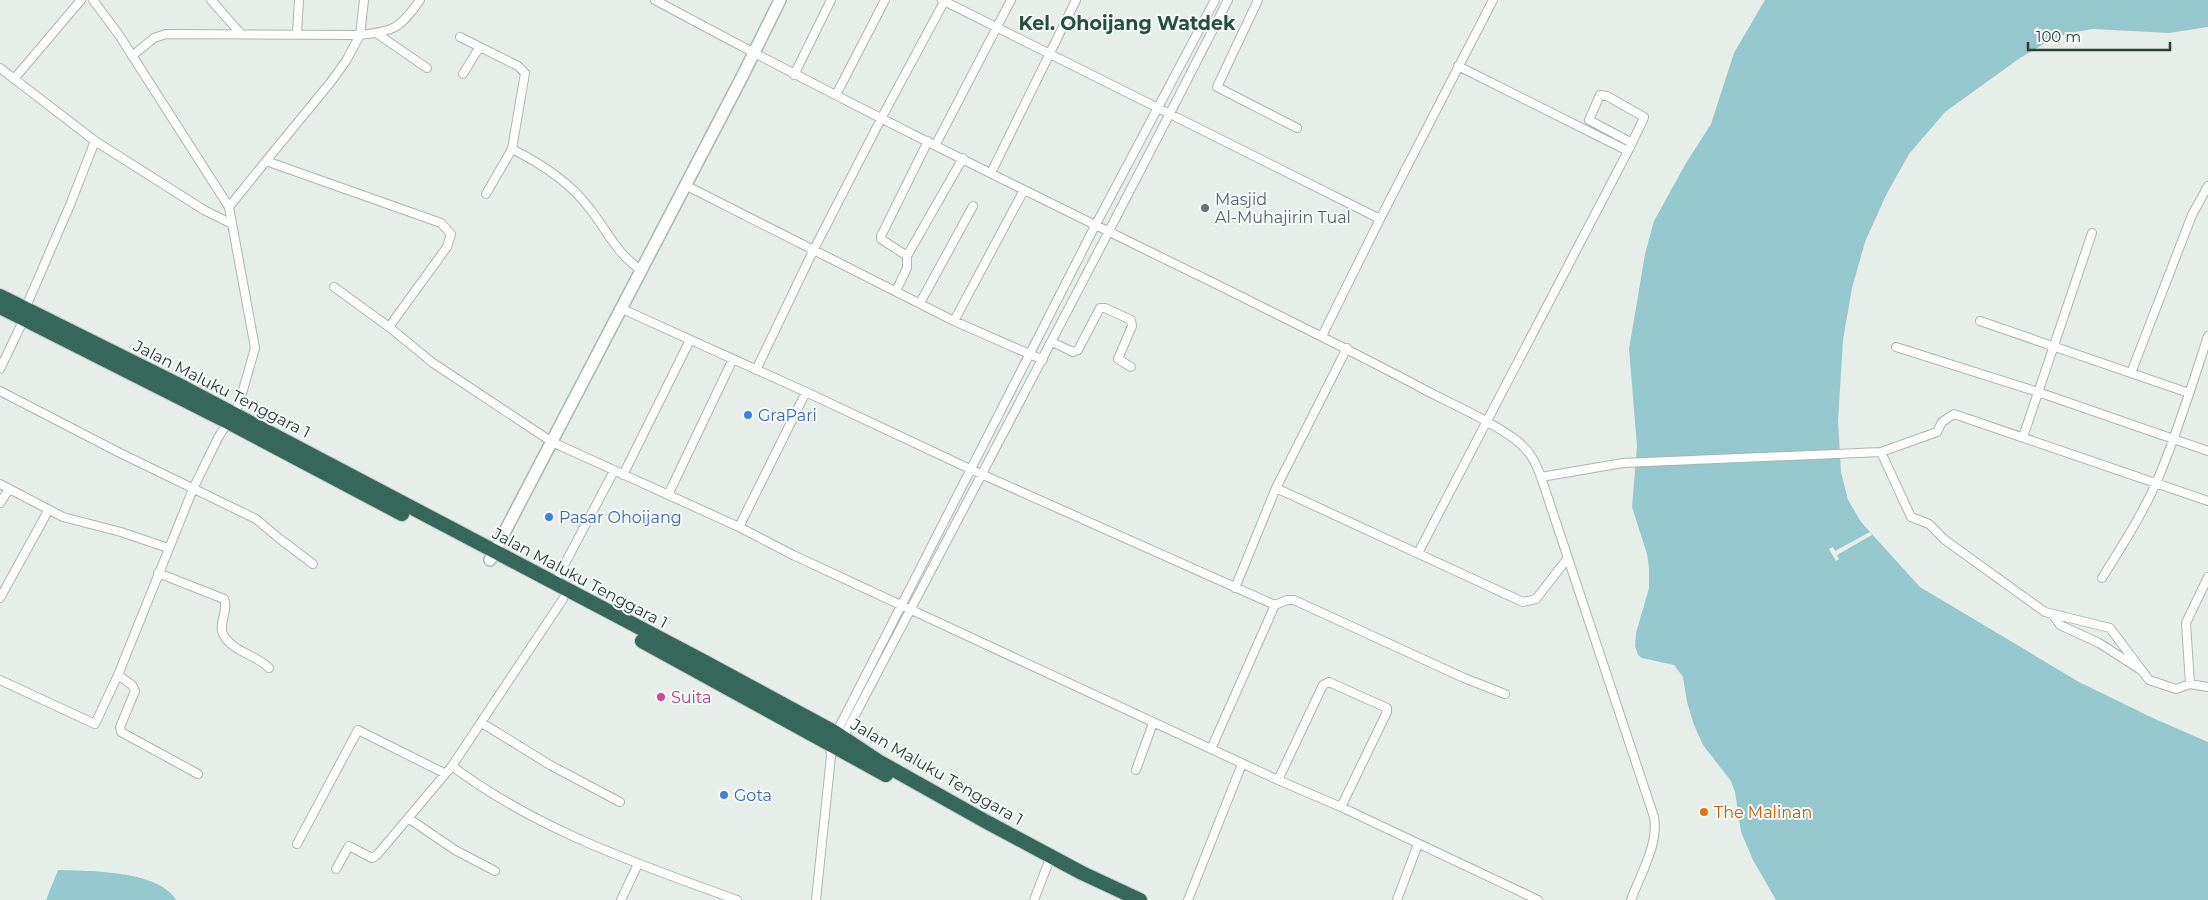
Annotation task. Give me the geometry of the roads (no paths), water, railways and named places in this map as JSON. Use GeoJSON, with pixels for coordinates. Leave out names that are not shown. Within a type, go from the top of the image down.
{"type":"FeatureCollection","features":[{"type":"Feature","properties":{"kind":"highway","name":"Jalan Maluku Tenggara 1"},"geometry":{"type":"LineString","coordinates":[[0,296],[24,314]]}},
{"type":"Feature","properties":{"kind":"highway","name":"Jalan Maluku Tenggara 1"},"geometry":{"type":"LineString","coordinates":[[0,307],[24,314],[170,381],[231,418],[492,556],[563,599],[835,744],[887,766],[1118,900]]}},
{"type":"Feature","properties":{"kind":"highway","name":"Jalan Maluku Tenggara 1"},"geometry":{"type":"LineString","coordinates":[[492,556],[554,584],[835,744]]}},
{"type":"Feature","properties":{"kind":"highway","name":"Jalan Maluku Tenggara 1"},"geometry":{"type":"LineString","coordinates":[[1049,860],[1140,900]]}},
{"type":"Feature","properties":{"kind":"street"},"geometry":{"type":"LineString","coordinates":[[14,79],[81,0]]}},
{"type":"Feature","properties":{"kind":"street"},"geometry":{"type":"LineString","coordinates":[[0,680],[95,724],[118,675],[193,489],[218,438],[239,404],[255,348],[229,207],[132,56],[93,0]]}},
{"type":"Feature","properties":{"kind":"street"},"geometry":{"type":"LineString","coordinates":[[211,0],[241,34]]}},
{"type":"Feature","properties":{"kind":"street"},"geometry":{"type":"LineString","coordinates":[[297,34],[299,0]]}},
{"type":"Feature","properties":{"kind":"street"},"geometry":{"type":"LineString","coordinates":[[229,207],[346,61],[360,35],[364,0]]}},
{"type":"Feature","properties":{"kind":"street"},"geometry":{"type":"LineString","coordinates":[[132,56],[154,38],[162,35],[360,35],[394,30],[420,0]]}},
{"type":"Feature","properties":{"kind":"street"},"geometry":{"type":"LineString","coordinates":[[655,0],[794,75],[936,144],[1095,226],[1346,348],[1487,423],[1514,439],[1528,451],[1534,458],[1541,477],[1654,817],[1656,831],[1631,900]]}},
{"type":"Feature","properties":{"kind":"street"},"geometry":{"type":"LineString","coordinates":[[492,556],[754,54],[780,0]]}},
{"type":"Feature","properties":{"kind":"street"},"geometry":{"type":"LineString","coordinates":[[794,75],[831,0]]}},
{"type":"Feature","properties":{"kind":"street"},"geometry":{"type":"LineString","coordinates":[[836,96],[886,0]]}},
{"type":"Feature","properties":{"kind":"street"},"geometry":{"type":"LineString","coordinates":[[756,370],[813,251],[944,0],[1169,115],[1380,219]]}},
{"type":"Feature","properties":{"kind":"street"},"geometry":{"type":"LineString","coordinates":[[936,144],[1011,0]]}},
{"type":"Feature","properties":{"kind":"street"},"geometry":{"type":"LineString","coordinates":[[991,173],[1076,0]]}},
{"type":"Feature","properties":{"kind":"street"},"geometry":{"type":"LineString","coordinates":[[816,900],[835,744],[901,606],[970,469],[1031,355],[1095,226],[1215,0]]}},
{"type":"Feature","properties":{"kind":"street"},"geometry":{"type":"LineString","coordinates":[[835,744],[910,610],[1043,360],[1228,0]]}},
{"type":"Feature","properties":{"kind":"street"},"geometry":{"type":"LineString","coordinates":[[1258,0],[1217,87],[1297,128]]}},
{"type":"Feature","properties":{"kind":"street"},"geometry":{"type":"LineString","coordinates":[[1322,336],[1493,0]]}},
{"type":"Feature","properties":{"kind":"street"},"geometry":{"type":"LineString","coordinates":[[376,33],[427,68]]}},
{"type":"Feature","properties":{"kind":"street"},"geometry":{"type":"LineString","coordinates":[[460,37],[518,66],[524,72],[512,149],[486,194]]}},
{"type":"Feature","properties":{"kind":"street"},"geometry":{"type":"LineString","coordinates":[[463,74],[479,48]]}},
{"type":"Feature","properties":{"kind":"street"},"geometry":{"type":"LineString","coordinates":[[1458,66],[1628,151]]}},
{"type":"Feature","properties":{"kind":"street"},"geometry":{"type":"LineString","coordinates":[[0,68],[95,141],[204,210],[232,224]]}},
{"type":"Feature","properties":{"kind":"street"},"geometry":{"type":"LineString","coordinates":[[1418,553],[1628,151],[1632,143],[1644,117],[1606,96],[1600,96],[1588,120],[1632,143]]}},
{"type":"Feature","properties":{"kind":"street"},"geometry":{"type":"LineString","coordinates":[[906,256],[888,246],[880,236],[928,140]]}},
{"type":"Feature","properties":{"kind":"street"},"geometry":{"type":"LineString","coordinates":[[0,370],[70,206],[95,141]]}},
{"type":"Feature","properties":{"kind":"street"},"geometry":{"type":"LineString","coordinates":[[512,149],[545,168],[581,198],[626,260],[641,270]]}},
{"type":"Feature","properties":{"kind":"street"},"geometry":{"type":"LineString","coordinates":[[896,291],[907,268],[906,256],[963,158]]}},
{"type":"Feature","properties":{"kind":"street"},"geometry":{"type":"LineString","coordinates":[[266,161],[441,223],[448,229],[451,234],[447,247],[390,327]]}},
{"type":"Feature","properties":{"kind":"street"},"geometry":{"type":"LineString","coordinates":[[685,185],[954,321],[1043,360]]}},
{"type":"Feature","properties":{"kind":"street"},"geometry":{"type":"LineString","coordinates":[[2131,373],[2192,214],[2208,186]]}},
{"type":"Feature","properties":{"kind":"street"},"geometry":{"type":"LineString","coordinates":[[954,321],[1024,190]]}},
{"type":"Feature","properties":{"kind":"street"},"geometry":{"type":"LineString","coordinates":[[920,304],[972,206]]}},
{"type":"Feature","properties":{"kind":"street"},"geometry":{"type":"LineString","coordinates":[[2023,436],[2092,232]]}},
{"type":"Feature","properties":{"kind":"street"},"geometry":{"type":"LineString","coordinates":[[334,287],[390,327],[433,363],[552,442],[739,527],[901,606],[1153,723],[1278,780],[1342,806],[1538,900]]}},
{"type":"Feature","properties":{"kind":"street"},"geometry":{"type":"LineString","coordinates":[[620,308],[981,474],[1275,605]]}},
{"type":"Feature","properties":{"kind":"street"},"geometry":{"type":"LineString","coordinates":[[1052,342],[1073,352],[1078,350],[1100,308],[1105,308],[1131,320],[1132,326],[1118,360],[1131,367]]}},
{"type":"Feature","properties":{"kind":"street"},"geometry":{"type":"LineString","coordinates":[[1980,321],[2189,393]]}},
{"type":"Feature","properties":{"kind":"street"},"geometry":{"type":"LineString","coordinates":[[2102,578],[2134,528],[2156,483],[2174,439],[2208,336]]}},
{"type":"Feature","properties":{"kind":"street"},"geometry":{"type":"LineString","coordinates":[[623,475],[690,340]]}},
{"type":"Feature","properties":{"kind":"street"},"geometry":{"type":"LineString","coordinates":[[1896,347],[2038,392],[2208,451]]}},
{"type":"Feature","properties":{"kind":"street"},"geometry":{"type":"LineString","coordinates":[[1234,588],[1276,488],[1346,348]]}},
{"type":"Feature","properties":{"kind":"street"},"geometry":{"type":"LineString","coordinates":[[668,495],[733,359]]}},
{"type":"Feature","properties":{"kind":"street"},"geometry":{"type":"LineString","coordinates":[[0,391],[193,489],[256,518],[313,564]]}},
{"type":"Feature","properties":{"kind":"street"},"geometry":{"type":"LineString","coordinates":[[739,527],[806,392]]}},
{"type":"Feature","properties":{"kind":"street"},"geometry":{"type":"LineString","coordinates":[[1541,477],[1623,464],[1881,452],[1938,432],[1942,422],[1952,414],[2023,436],[2208,501]]}},
{"type":"Feature","properties":{"kind":"street"},"geometry":{"type":"LineString","coordinates":[[1881,452],[1911,517],[1930,524],[1945,540],[2022,596],[2052,615],[2060,625],[2099,643],[2143,671]]}},
{"type":"Feature","properties":{"kind":"street"},"geometry":{"type":"LineString","coordinates":[[554,584],[614,471]]}},
{"type":"Feature","properties":{"kind":"street"},"geometry":{"type":"LineString","coordinates":[[0,484],[48,511],[63,517],[122,532],[168,548]]}},
{"type":"Feature","properties":{"kind":"street"},"geometry":{"type":"LineString","coordinates":[[1276,488],[1523,602],[1536,599],[1567,559]]}},
{"type":"Feature","properties":{"kind":"street"},"geometry":{"type":"LineString","coordinates":[[0,503],[9,489]]}},
{"type":"Feature","properties":{"kind":"street"},"geometry":{"type":"LineString","coordinates":[[0,598],[48,511]]}},
{"type":"Feature","properties":{"kind":"street"},"geometry":{"type":"LineString","coordinates":[[158,573],[224,599],[226,604],[223,635],[238,648],[270,668]]}},
{"type":"Feature","properties":{"kind":"street"},"geometry":{"type":"LineString","coordinates":[[2190,684],[2186,623],[2208,577]]}},
{"type":"Feature","properties":{"kind":"street"},"geometry":{"type":"LineString","coordinates":[[336,869],[349,846],[370,857],[376,857],[452,766],[563,599]]}},
{"type":"Feature","properties":{"kind":"street"},"geometry":{"type":"LineString","coordinates":[[1211,749],[1275,605],[1287,600],[1294,600],[1464,678],[1505,694]]}},
{"type":"Feature","properties":{"kind":"street"},"geometry":{"type":"LineString","coordinates":[[2052,615],[2110,628],[2149,680],[2176,689],[2190,684],[2208,687]]}},
{"type":"Feature","properties":{"kind":"street"},"geometry":{"type":"LineString","coordinates":[[118,675],[132,685],[135,691],[120,727],[121,732],[198,774]]}},
{"type":"Feature","properties":{"kind":"street"},"geometry":{"type":"LineString","coordinates":[[1278,780],[1323,685],[1329,682],[1387,708],[1342,806]]}},
{"type":"Feature","properties":{"kind":"street"},"geometry":{"type":"LineString","coordinates":[[482,723],[550,765],[620,802]]}},
{"type":"Feature","properties":{"kind":"street"},"geometry":{"type":"LineString","coordinates":[[1136,770],[1153,723]]}},
{"type":"Feature","properties":{"kind":"street"},"geometry":{"type":"LineString","coordinates":[[297,844],[358,730],[444,774]]}},
{"type":"Feature","properties":{"kind":"street"},"geometry":{"type":"LineString","coordinates":[[1188,900],[1242,764]]}},
{"type":"Feature","properties":{"kind":"street"},"geometry":{"type":"LineString","coordinates":[[452,766],[478,786],[506,803],[608,852],[737,900]]}},
{"type":"Feature","properties":{"kind":"street"},"geometry":{"type":"LineString","coordinates":[[408,818],[455,850],[495,872]]}},
{"type":"Feature","properties":{"kind":"street"},"geometry":{"type":"LineString","coordinates":[[1397,900],[1418,844]]}},
{"type":"Feature","properties":{"kind":"street"},"geometry":{"type":"LineString","coordinates":[[1034,900],[1049,860]]}},
{"type":"Feature","properties":{"kind":"street"},"geometry":{"type":"LineString","coordinates":[[621,900],[638,864]]}},
{"type":"Feature","properties":{"kind":"water"},"geometry":{"type":"Polygon","coordinates":[[[1765,0],[2208,0],[2208,27],[2169,33],[2093,29],[2069,33],[2047,42],[2020,58],[1945,112],[1909,154],[1886,195],[1865,242],[1852,288],[1843,340],[1838,421],[1841,472],[1848,500],[1861,522],[1920,587],[2079,682],[2208,742],[2208,900],[1776,900],[1753,860],[1741,832],[1735,792],[1731,781],[1703,745],[1694,725],[1687,702],[1683,677],[1674,665],[1642,658],[1638,655],[1635,646],[1636,633],[1649,588],[1649,569],[1647,554],[1632,507],[1637,446],[1629,349],[1645,254],[1654,221],[1686,163],[1711,124],[1734,53],[1765,0]]]}},
{"type":"Feature","properties":{"kind":"water"},"geometry":{"type":"Polygon","coordinates":[[[58,870],[104,872],[139,878],[155,883],[167,890],[176,900],[46,900],[58,870]]]}},
{"type":"Feature","properties":{"kind":"place","name":"Masjid Al-Muhajirin Tual"},"geometry":{"type":"Point","coordinates":[1205,208]}},
{"type":"Feature","properties":{"kind":"place","name":"GraPari"},"geometry":{"type":"Point","coordinates":[748,415]}},
{"type":"Feature","properties":{"kind":"place","name":"Pasar Ohoijang"},"geometry":{"type":"Point","coordinates":[549,517]}},
{"type":"Feature","properties":{"kind":"place","name":"Suita"},"geometry":{"type":"Point","coordinates":[661,697]}},
{"type":"Feature","properties":{"kind":"place","name":"Gota"},"geometry":{"type":"Point","coordinates":[724,795]}},
{"type":"Feature","properties":{"kind":"place","name":"The Malinan"},"geometry":{"type":"Point","coordinates":[1704,812]}},
{"type":"Feature","properties":{"kind":"district","name":"Kel. Ohoijang Watdek"},"geometry":{"type":"Point","coordinates":[1127,23]}}]}
